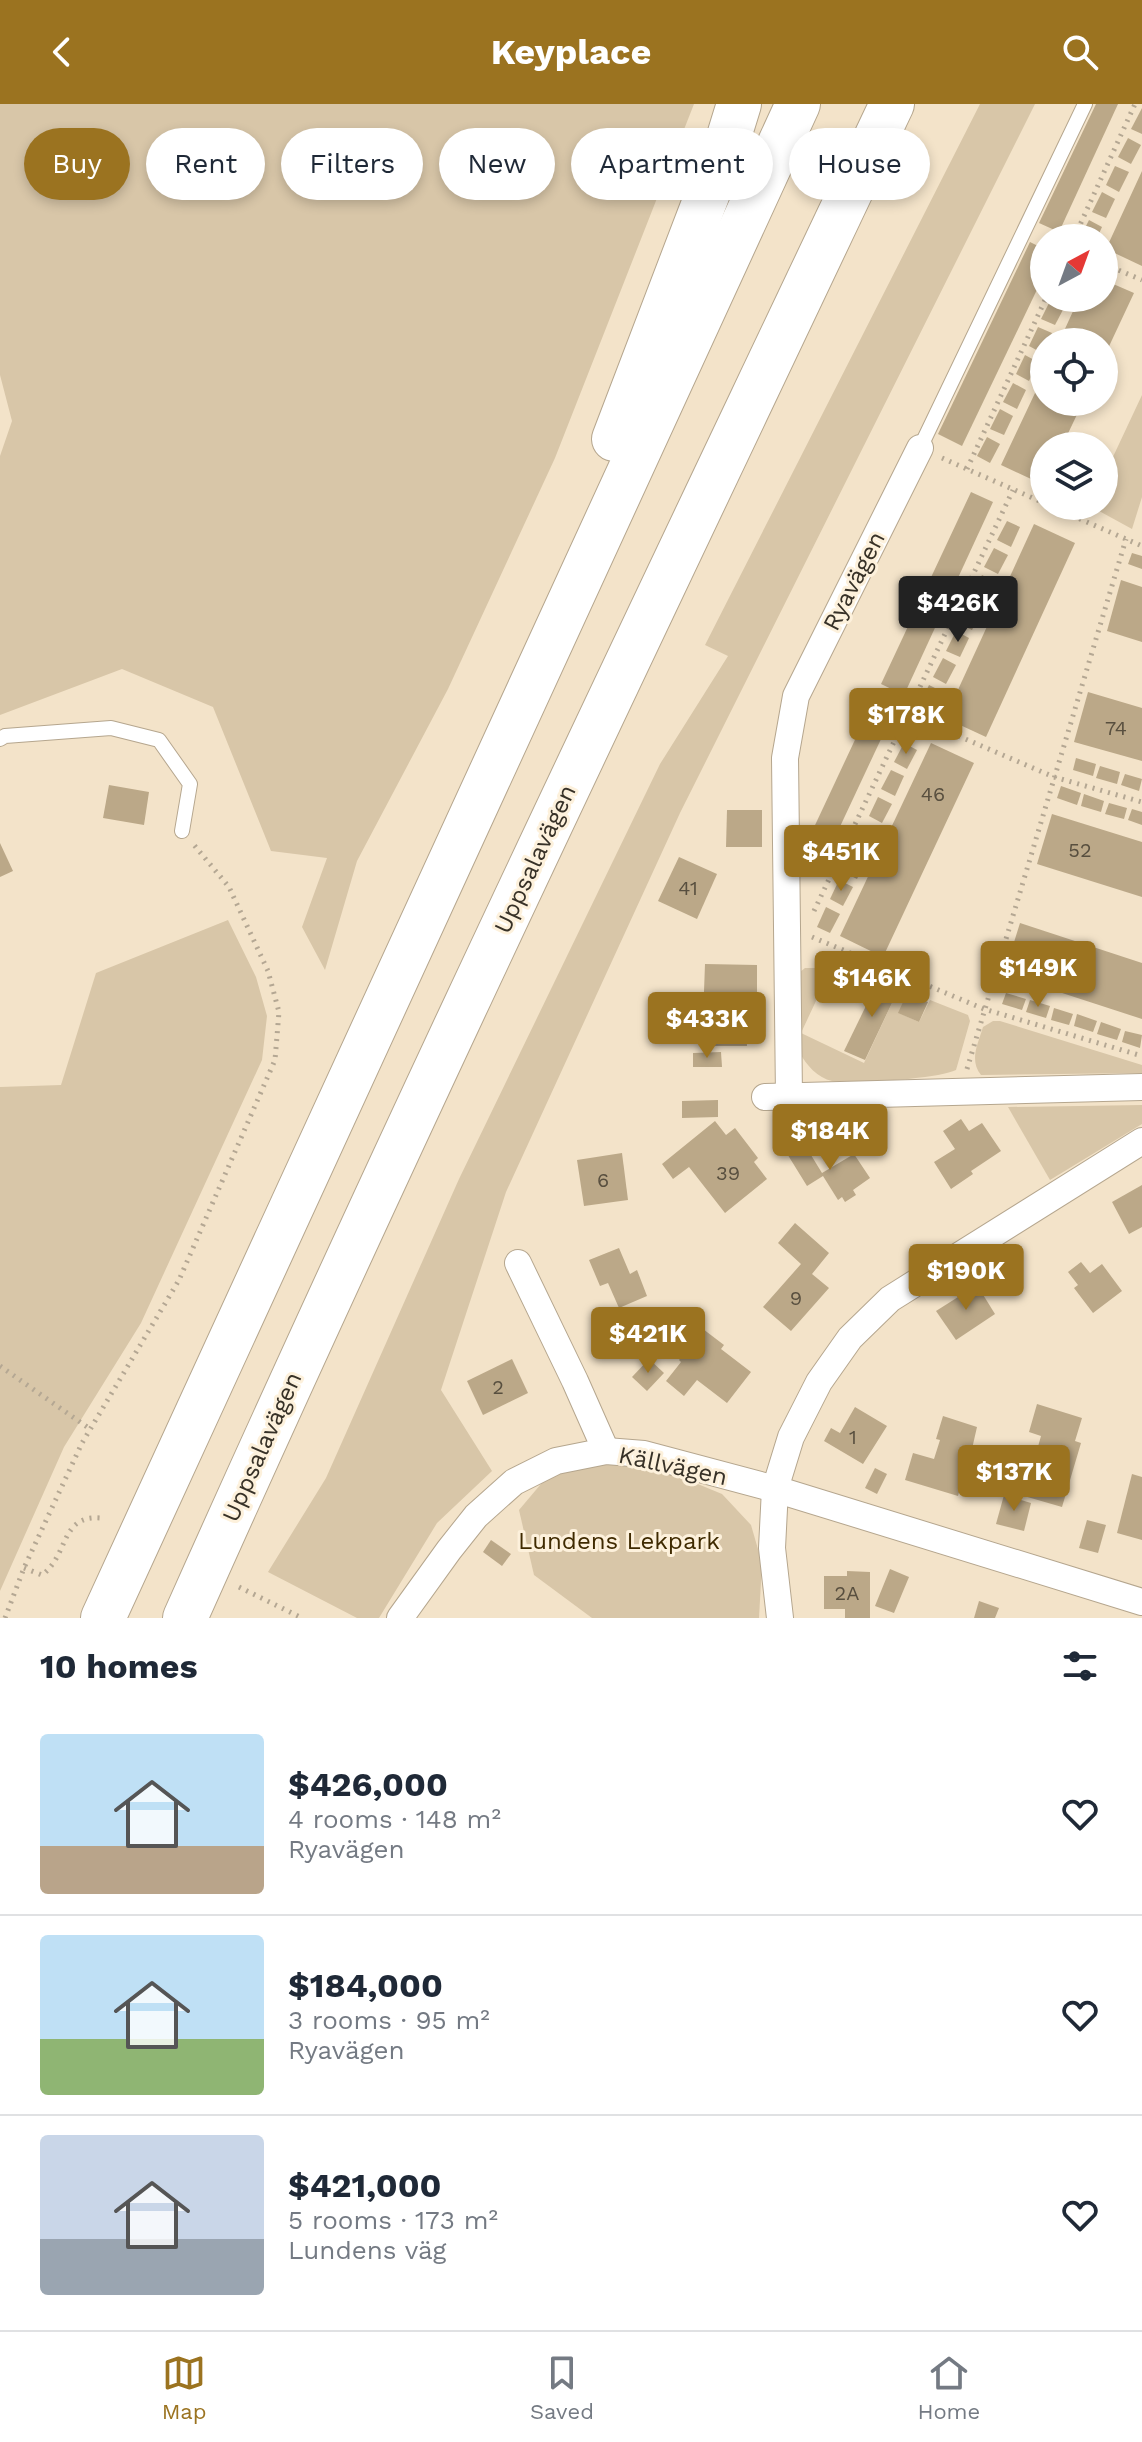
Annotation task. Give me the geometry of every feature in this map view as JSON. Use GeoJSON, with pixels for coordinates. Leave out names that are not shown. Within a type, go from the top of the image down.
{"type":"FeatureCollection","features":[{"type":"Feature","properties":{"kind":"highway"},"geometry":{"type":"LineString","coordinates":[[469,818],[739,104]]}},
{"type":"Feature","properties":{"kind":"highway"},"geometry":{"type":"LineString","coordinates":[[103,1618],[798,104]]}},
{"type":"Feature","properties":{"kind":"highway","name":"Uppsalavägen"},"geometry":{"type":"LineString","coordinates":[[185,1618],[304,1353],[892,104]]}},
{"type":"Feature","properties":{"kind":"street","name":"Ryavägen"},"geometry":{"type":"LineString","coordinates":[[920,448],[796,696],[785,758],[777,1097],[1142,1087]]}},
{"type":"Feature","properties":{"kind":"street"},"geometry":{"type":"LineString","coordinates":[[780,1618],[772,1548],[775,1489],[791,1437],[819,1382],[850,1338],[890,1299],[1142,1141]]}},
{"type":"Feature","properties":{"kind":"street"},"geometry":{"type":"LineString","coordinates":[[518,1263],[606,1451]]}},
{"type":"Feature","properties":{"kind":"street","name":"Källvägen"},"geometry":{"type":"LineString","coordinates":[[400,1618],[476,1516],[514,1482],[556,1461],[606,1451],[644,1454],[775,1489],[1142,1602]]}},
{"type":"Feature","properties":{"kind":"lane","name":"Ryavägen"},"geometry":{"type":"LineString","coordinates":[[920,448],[1085,104]]}},
{"type":"Feature","properties":{"kind":"lane"},"geometry":{"type":"LineString","coordinates":[[0,739],[5,736],[111,728],[159,740],[190,784],[182,831]]}},
{"type":"Feature","properties":{"kind":"path"},"geometry":{"type":"LineString","coordinates":[[1080,224],[1135,104]]}},
{"type":"Feature","properties":{"kind":"path"},"geometry":{"type":"LineString","coordinates":[[1118,270],[1142,280]]}},
{"type":"Feature","properties":{"kind":"path"},"geometry":{"type":"LineString","coordinates":[[967,469],[1040,312]]}},
{"type":"Feature","properties":{"kind":"path"},"geometry":{"type":"LineString","coordinates":[[920,448],[1030,497]]}},
{"type":"Feature","properties":{"kind":"path"},"geometry":{"type":"LineString","coordinates":[[810,920],[1013,490]]}},
{"type":"Feature","properties":{"kind":"path"},"geometry":{"type":"LineString","coordinates":[[1082,520],[1142,546]]}},
{"type":"Feature","properties":{"kind":"path"},"geometry":{"type":"LineString","coordinates":[[959,1093],[1126,539]]}},
{"type":"Feature","properties":{"kind":"path"},"geometry":{"type":"LineString","coordinates":[[907,714],[1054,777],[1142,802]]}},
{"type":"Feature","properties":{"kind":"path"},"geometry":{"type":"LineString","coordinates":[[5,1618],[24,1568],[90,1429],[179,1280],[275,1060],[279,1012],[268,971],[229,887],[182,831]]}},
{"type":"Feature","properties":{"kind":"path"},"geometry":{"type":"LineString","coordinates":[[804,933],[984,1009],[1142,1056]]}},
{"type":"Feature","properties":{"kind":"path"},"geometry":{"type":"LineString","coordinates":[[0,1366],[90,1429]]}},
{"type":"Feature","properties":{"kind":"path"},"geometry":{"type":"LineString","coordinates":[[24,1568],[42,1575],[52,1568],[70,1528],[88,1517],[100,1518]]}},
{"type":"Feature","properties":{"kind":"path"},"geometry":{"type":"LineString","coordinates":[[239,1587],[302,1618]]}},
{"type":"Feature","properties":{"kind":"green space"},"geometry":{"type":"Polygon","coordinates":[[[0,104],[694,104],[685,128],[571,128],[571,200],[656,200],[555,458],[448,689],[357,861],[325,970],[302,927],[327,858],[271,851],[213,707],[122,669],[0,715],[0,456],[12,421],[0,375],[0,104]]]}},
{"type":"Feature","properties":{"kind":"green space"},"geometry":{"type":"Polygon","coordinates":[[[980,104],[1035,104],[680,813],[506,1192],[441,1390],[492,1471],[437,1523],[379,1618],[357,1618],[268,1572],[326,1478],[459,1179],[660,764],[728,656],[705,645],[980,104]]]}},
{"type":"Feature","properties":{"kind":"green space"},"geometry":{"type":"Polygon","coordinates":[[[1142,395],[1142,497],[1132,529],[1116,520],[1118,520],[1118,446],[1142,395]]]}},
{"type":"Feature","properties":{"kind":"green space"},"geometry":{"type":"Polygon","coordinates":[[[228,920],[256,977],[267,1016],[262,1060],[141,1323],[64,1447],[0,1591],[0,1087],[61,1085],[96,973],[228,920]]]}},
{"type":"Feature","properties":{"kind":"green space"},"geometry":{"type":"Polygon","coordinates":[[[805,968],[829,973],[801,1033],[864,1063],[900,986],[908,990],[899,1013],[919,1022],[930,1000],[968,1015],[970,1021],[956,1070],[914,1078],[858,1082],[832,1081],[817,1074],[800,1053],[800,972],[805,968]]]}},
{"type":"Feature","properties":{"kind":"green space"},"geometry":{"type":"Polygon","coordinates":[[[993,1021],[1142,1065],[1142,1073],[981,1075],[977,1069],[976,1052],[983,1027],[993,1021]]]}},
{"type":"Feature","properties":{"kind":"green space"},"geometry":{"type":"Polygon","coordinates":[[[1142,1105],[1142,1124],[1050,1180],[1008,1107],[1142,1105]]]}},
{"type":"Feature","properties":{"kind":"green space","name":"Lundens Lekpark"},"geometry":{"type":"Polygon","coordinates":[[[595,1461],[659,1468],[722,1494],[751,1525],[762,1563],[759,1618],[592,1618],[534,1575],[519,1510],[546,1478],[595,1461]]]}},
{"type":"Feature","properties":{"kind":"building"},"geometry":{"type":"Polygon","coordinates":[[[1096,104],[1118,104],[1063,224],[1039,223],[1096,104]]]}},
{"type":"Feature","properties":{"kind":"building"},"geometry":{"type":"Polygon","coordinates":[[[1142,108],[1142,134],[1131,129],[1142,108]]]}},
{"type":"Feature","properties":{"kind":"building"},"geometry":{"type":"Polygon","coordinates":[[[1128,138],[1141,145],[1131,164],[1118,157],[1128,138]]]}},
{"type":"Feature","properties":{"kind":"building"},"geometry":{"type":"Polygon","coordinates":[[[1115,166],[1129,172],[1119,192],[1106,185],[1115,166]]]}},
{"type":"Feature","properties":{"kind":"building"},"geometry":{"type":"Polygon","coordinates":[[[1142,171],[1142,266],[1118,255],[1118,224],[1142,171]]]}},
{"type":"Feature","properties":{"kind":"building"},"geometry":{"type":"Polygon","coordinates":[[[1102,192],[1115,199],[1106,218],[1092,212],[1102,192]]]}},
{"type":"Feature","properties":{"kind":"building"},"geometry":{"type":"Polygon","coordinates":[[[1030,242],[1030,304],[962,446],[938,434],[1030,242]]]}},
{"type":"Feature","properties":{"kind":"building"},"geometry":{"type":"Polygon","coordinates":[[[1118,286],[1134,293],[1118,328],[1065,328],[1073,312],[1118,312],[1118,286]]]}},
{"type":"Feature","properties":{"kind":"building"},"geometry":{"type":"Polygon","coordinates":[[[1044,312],[1062,312],[1055,325],[1041,319],[1044,312]]]}},
{"type":"Feature","properties":{"kind":"building"},"geometry":{"type":"Polygon","coordinates":[[[1025,355],[1030,358],[1029,381],[1016,374],[1025,355]]]}},
{"type":"Feature","properties":{"kind":"building"},"geometry":{"type":"Polygon","coordinates":[[[1013,383],[1026,390],[1017,409],[1003,402],[1013,383]]]}},
{"type":"Feature","properties":{"kind":"building"},"geometry":{"type":"Polygon","coordinates":[[[1030,404],[1030,416],[1076,416],[1069,432],[1030,432],[1030,478],[1001,465],[1030,404]]]}},
{"type":"Feature","properties":{"kind":"building"},"geometry":{"type":"Polygon","coordinates":[[[1000,409],[1013,416],[1004,435],[990,429],[1000,409]]]}},
{"type":"Feature","properties":{"kind":"building"},"geometry":{"type":"Polygon","coordinates":[[[987,437],[1000,444],[990,463],[977,456],[987,437]]]}},
{"type":"Feature","properties":{"kind":"building"},"geometry":{"type":"Polygon","coordinates":[[[971,492],[993,502],[904,695],[881,684],[971,492]]]}},
{"type":"Feature","properties":{"kind":"building"},"geometry":{"type":"Polygon","coordinates":[[[1007,521],[1020,527],[1011,547],[997,540],[1007,521]]]}},
{"type":"Feature","properties":{"kind":"building"},"geometry":{"type":"Polygon","coordinates":[[[1034,524],[1075,543],[986,737],[945,718],[1034,524]]]}},
{"type":"Feature","properties":{"kind":"building"},"geometry":{"type":"Polygon","coordinates":[[[994,548],[1008,555],[998,574],[984,567],[994,548]]]}},
{"type":"Feature","properties":{"kind":"building"},"geometry":{"type":"Polygon","coordinates":[[[1132,553],[1142,556],[1142,569],[1128,564],[1132,553]]]}},
{"type":"Feature","properties":{"kind":"building"},"geometry":{"type":"Polygon","coordinates":[[[982,575],[995,582],[986,601],[972,594],[982,575]]]}},
{"type":"Feature","properties":{"kind":"building"},"geometry":{"type":"Polygon","coordinates":[[[1121,580],[1142,587],[1142,642],[1107,631],[1121,580]]]}},
{"type":"Feature","properties":{"kind":"building"},"geometry":{"type":"Polygon","coordinates":[[[968,604],[982,610],[972,630],[958,623],[968,604]]]}},
{"type":"Feature","properties":{"kind":"building"},"geometry":{"type":"Polygon","coordinates":[[[956,631],[969,638],[960,657],[946,651],[956,631]]]}},
{"type":"Feature","properties":{"kind":"building"},"geometry":{"type":"Polygon","coordinates":[[[943,658],[956,665],[946,684],[933,677],[943,658]]]}},
{"type":"Feature","properties":{"kind":"building"},"geometry":{"type":"Polygon","coordinates":[[[929,685],[943,692],[933,711],[920,704],[929,685]]]}},
{"type":"Feature","properties":{"kind":"building"},"geometry":{"type":"Polygon","coordinates":[[[1088,692],[1142,708],[1142,761],[1074,742],[1088,692]]]}},
{"type":"Feature","properties":{"kind":"building"},"geometry":{"type":"Polygon","coordinates":[[[868,712],[889,722],[830,848],[809,838],[868,712]]]}},
{"type":"Feature","properties":{"kind":"building"},"geometry":{"type":"Polygon","coordinates":[[[904,743],[917,750],[907,769],[894,762],[904,743]]]}},
{"type":"Feature","properties":{"kind":"building"},"geometry":{"type":"Polygon","coordinates":[[[931,743],[974,763],[883,957],[840,936],[931,743]]]}},
{"type":"Feature","properties":{"kind":"building"},"geometry":{"type":"Polygon","coordinates":[[[1076,758],[1096,764],[1093,776],[1073,770],[1076,758]]]}},
{"type":"Feature","properties":{"kind":"building"},"geometry":{"type":"Polygon","coordinates":[[[1100,766],[1120,772],[1117,784],[1096,778],[1100,766]]]}},
{"type":"Feature","properties":{"kind":"building"},"geometry":{"type":"Polygon","coordinates":[[[891,770],[904,776],[895,796],[881,789],[891,770]]]}},
{"type":"Feature","properties":{"kind":"building"},"geometry":{"type":"Polygon","coordinates":[[[1125,774],[1142,779],[1139,791],[1121,785],[1125,774]]]}},
{"type":"Feature","properties":{"kind":"building"},"geometry":{"type":"Polygon","coordinates":[[[109,785],[149,792],[144,825],[103,818],[109,785]]]}},
{"type":"Feature","properties":{"kind":"building"},"geometry":{"type":"Polygon","coordinates":[[[1061,786],[1081,793],[1077,805],[1057,798],[1061,786]]]}},
{"type":"Feature","properties":{"kind":"building"},"geometry":{"type":"Polygon","coordinates":[[[1084,794],[1104,801],[1101,812],[1081,806],[1084,794]]]}},
{"type":"Feature","properties":{"kind":"building"},"geometry":{"type":"Polygon","coordinates":[[[878,797],[892,804],[882,823],[869,816],[878,797]]]}},
{"type":"Feature","properties":{"kind":"building"},"geometry":{"type":"Polygon","coordinates":[[[1109,803],[1127,808],[1124,819],[1105,814],[1109,803]]]}},
{"type":"Feature","properties":{"kind":"building"},"geometry":{"type":"Polygon","coordinates":[[[1132,809],[1142,812],[1142,825],[1128,820],[1132,809]]]}},
{"type":"Feature","properties":{"kind":"building"},"geometry":{"type":"Polygon","coordinates":[[[727,810],[762,810],[762,847],[726,847],[727,810]]]}},
{"type":"Feature","properties":{"kind":"building"},"geometry":{"type":"Polygon","coordinates":[[[1052,814],[1142,842],[1142,897],[1037,864],[1052,814]]]}},
{"type":"Feature","properties":{"kind":"building"},"geometry":{"type":"Polygon","coordinates":[[[865,826],[878,833],[869,852],[855,845],[865,826]]]}},
{"type":"Feature","properties":{"kind":"building"},"geometry":{"type":"Polygon","coordinates":[[[0,843],[13,871],[0,877],[0,843]]]}},
{"type":"Feature","properties":{"kind":"building"},"geometry":{"type":"Polygon","coordinates":[[[853,853],[866,860],[857,879],[843,872],[853,853]]]}},
{"type":"Feature","properties":{"kind":"building"},"geometry":{"type":"Polygon","coordinates":[[[679,857],[717,874],[697,919],[658,901],[679,857]]]}},
{"type":"Feature","properties":{"kind":"building"},"geometry":{"type":"Polygon","coordinates":[[[839,880],[853,887],[843,906],[830,899],[839,880]]]}},
{"type":"Feature","properties":{"kind":"building"},"geometry":{"type":"Polygon","coordinates":[[[826,907],[840,914],[830,933],[817,927],[826,907]]]}},
{"type":"Feature","properties":{"kind":"building"},"geometry":{"type":"Polygon","coordinates":[[[1020,923],[1142,963],[1142,1019],[1004,974],[1020,923]]]}},
{"type":"Feature","properties":{"kind":"building"},"geometry":{"type":"Polygon","coordinates":[[[705,964],[757,965],[757,997],[745,997],[747,1046],[711,1046],[711,1019],[703,1019],[705,964]]]}},
{"type":"Feature","properties":{"kind":"building"},"geometry":{"type":"Polygon","coordinates":[[[880,977],[900,986],[865,1060],[844,1051],[880,977]]]}},
{"type":"Feature","properties":{"kind":"building"},"geometry":{"type":"Polygon","coordinates":[[[907,993],[928,1002],[919,1022],[898,1013],[907,993]]]}},
{"type":"Feature","properties":{"kind":"building"},"geometry":{"type":"Polygon","coordinates":[[[1006,993],[1026,999],[1022,1010],[1002,1004],[1006,993]]]}},
{"type":"Feature","properties":{"kind":"building"},"geometry":{"type":"Polygon","coordinates":[[[1030,1000],[1050,1006],[1046,1018],[1026,1012],[1030,1000]]]}},
{"type":"Feature","properties":{"kind":"building"},"geometry":{"type":"Polygon","coordinates":[[[1054,1008],[1073,1014],[1069,1025],[1051,1020],[1054,1008]]]}},
{"type":"Feature","properties":{"kind":"building"},"geometry":{"type":"Polygon","coordinates":[[[1077,1014],[1097,1021],[1093,1032],[1074,1026],[1077,1014]]]}},
{"type":"Feature","properties":{"kind":"building"},"geometry":{"type":"Polygon","coordinates":[[[1101,1022],[1121,1029],[1117,1040],[1097,1034],[1101,1022]]]}},
{"type":"Feature","properties":{"kind":"building"},"geometry":{"type":"Polygon","coordinates":[[[1125,1031],[1142,1035],[1140,1048],[1122,1042],[1125,1031]]]}},
{"type":"Feature","properties":{"kind":"building"},"geometry":{"type":"Polygon","coordinates":[[[721,1052],[722,1067],[693,1067],[693,1053],[721,1052]]]}},
{"type":"Feature","properties":{"kind":"building"},"geometry":{"type":"Polygon","coordinates":[[[718,1100],[718,1117],[682,1118],[682,1101],[718,1100]]]}},
{"type":"Feature","properties":{"kind":"building"},"geometry":{"type":"Polygon","coordinates":[[[961,1119],[969,1131],[982,1123],[1001,1151],[951,1189],[934,1162],[955,1149],[943,1131],[961,1119]]]}},
{"type":"Feature","properties":{"kind":"building"},"geometry":{"type":"Polygon","coordinates":[[[715,1121],[726,1135],[735,1128],[758,1158],[754,1162],[767,1179],[725,1213],[689,1167],[673,1179],[662,1164],[715,1121]]]}},
{"type":"Feature","properties":{"kind":"building"},"geometry":{"type":"Polygon","coordinates":[[[803,1142],[822,1173],[854,1154],[870,1178],[853,1190],[856,1195],[845,1202],[842,1197],[838,1200],[823,1176],[807,1186],[786,1152],[803,1142]]]}},
{"type":"Feature","properties":{"kind":"building"},"geometry":{"type":"Polygon","coordinates":[[[622,1153],[628,1200],[584,1206],[577,1160],[622,1153]]]}},
{"type":"Feature","properties":{"kind":"building"},"geometry":{"type":"Polygon","coordinates":[[[1142,1185],[1142,1227],[1129,1234],[1112,1202],[1142,1185]]]}},
{"type":"Feature","properties":{"kind":"building"},"geometry":{"type":"Polygon","coordinates":[[[795,1223],[829,1253],[812,1274],[829,1288],[791,1331],[763,1307],[801,1264],[778,1243],[795,1223]]]}},
{"type":"Feature","properties":{"kind":"building"},"geometry":{"type":"Polygon","coordinates":[[[619,1248],[630,1274],[637,1270],[647,1296],[619,1308],[608,1283],[600,1286],[589,1260],[619,1248]]]}},
{"type":"Feature","properties":{"kind":"building"},"geometry":{"type":"Polygon","coordinates":[[[1081,1262],[1090,1273],[1102,1264],[1122,1291],[1093,1313],[1074,1288],[1078,1285],[1068,1272],[1081,1262]]]}},
{"type":"Feature","properties":{"kind":"building"},"geometry":{"type":"Polygon","coordinates":[[[977,1285],[995,1314],[956,1340],[936,1311],[977,1285]]]}},
{"type":"Feature","properties":{"kind":"building"},"geometry":{"type":"Polygon","coordinates":[[[703,1329],[724,1345],[721,1349],[751,1372],[727,1403],[697,1380],[684,1396],[666,1381],[703,1329]]]}},
{"type":"Feature","properties":{"kind":"building"},"geometry":{"type":"Polygon","coordinates":[[[512,1359],[528,1393],[483,1415],[467,1381],[512,1359]]]}},
{"type":"Feature","properties":{"kind":"building"},"geometry":{"type":"Polygon","coordinates":[[[649,1359],[664,1373],[647,1391],[632,1377],[649,1359]]]}},
{"type":"Feature","properties":{"kind":"building"},"geometry":{"type":"Polygon","coordinates":[[[1037,1404],[1082,1418],[1075,1441],[1081,1443],[1062,1507],[1024,1496],[1041,1436],[1029,1432],[1037,1404]]]}},
{"type":"Feature","properties":{"kind":"building"},"geometry":{"type":"Polygon","coordinates":[[[855,1407],[887,1426],[863,1464],[824,1441],[831,1428],[840,1433],[855,1407]]]}},
{"type":"Feature","properties":{"kind":"building"},"geometry":{"type":"Polygon","coordinates":[[[943,1416],[977,1427],[969,1462],[977,1465],[970,1487],[961,1485],[958,1496],[905,1480],[913,1453],[934,1459],[943,1416]]]}},
{"type":"Feature","properties":{"kind":"building"},"geometry":{"type":"Polygon","coordinates":[[[875,1468],[887,1474],[877,1494],[865,1488],[875,1468]]]}},
{"type":"Feature","properties":{"kind":"building"},"geometry":{"type":"Polygon","coordinates":[[[1132,1474],[1142,1477],[1142,1540],[1117,1533],[1132,1474]]]}},
{"type":"Feature","properties":{"kind":"building"},"geometry":{"type":"Polygon","coordinates":[[[1004,1495],[1031,1503],[1024,1531],[996,1524],[1004,1495]]]}},
{"type":"Feature","properties":{"kind":"building"},"geometry":{"type":"Polygon","coordinates":[[[1087,1520],[1106,1525],[1098,1553],[1079,1548],[1087,1520]]]}},
{"type":"Feature","properties":{"kind":"building"},"geometry":{"type":"Polygon","coordinates":[[[491,1540],[511,1554],[502,1566],[483,1552],[491,1540]]]}},
{"type":"Feature","properties":{"kind":"building"},"geometry":{"type":"Polygon","coordinates":[[[890,1569],[909,1577],[894,1613],[875,1606],[890,1569]]]}},
{"type":"Feature","properties":{"kind":"building"},"geometry":{"type":"Polygon","coordinates":[[[847,1571],[870,1572],[870,1618],[845,1618],[845,1609],[824,1609],[824,1576],[847,1576],[847,1571]]]}},
{"type":"Feature","properties":{"kind":"building"},"geometry":{"type":"Polygon","coordinates":[[[979,1601],[999,1608],[995,1618],[974,1618],[979,1601]]]}}]}
